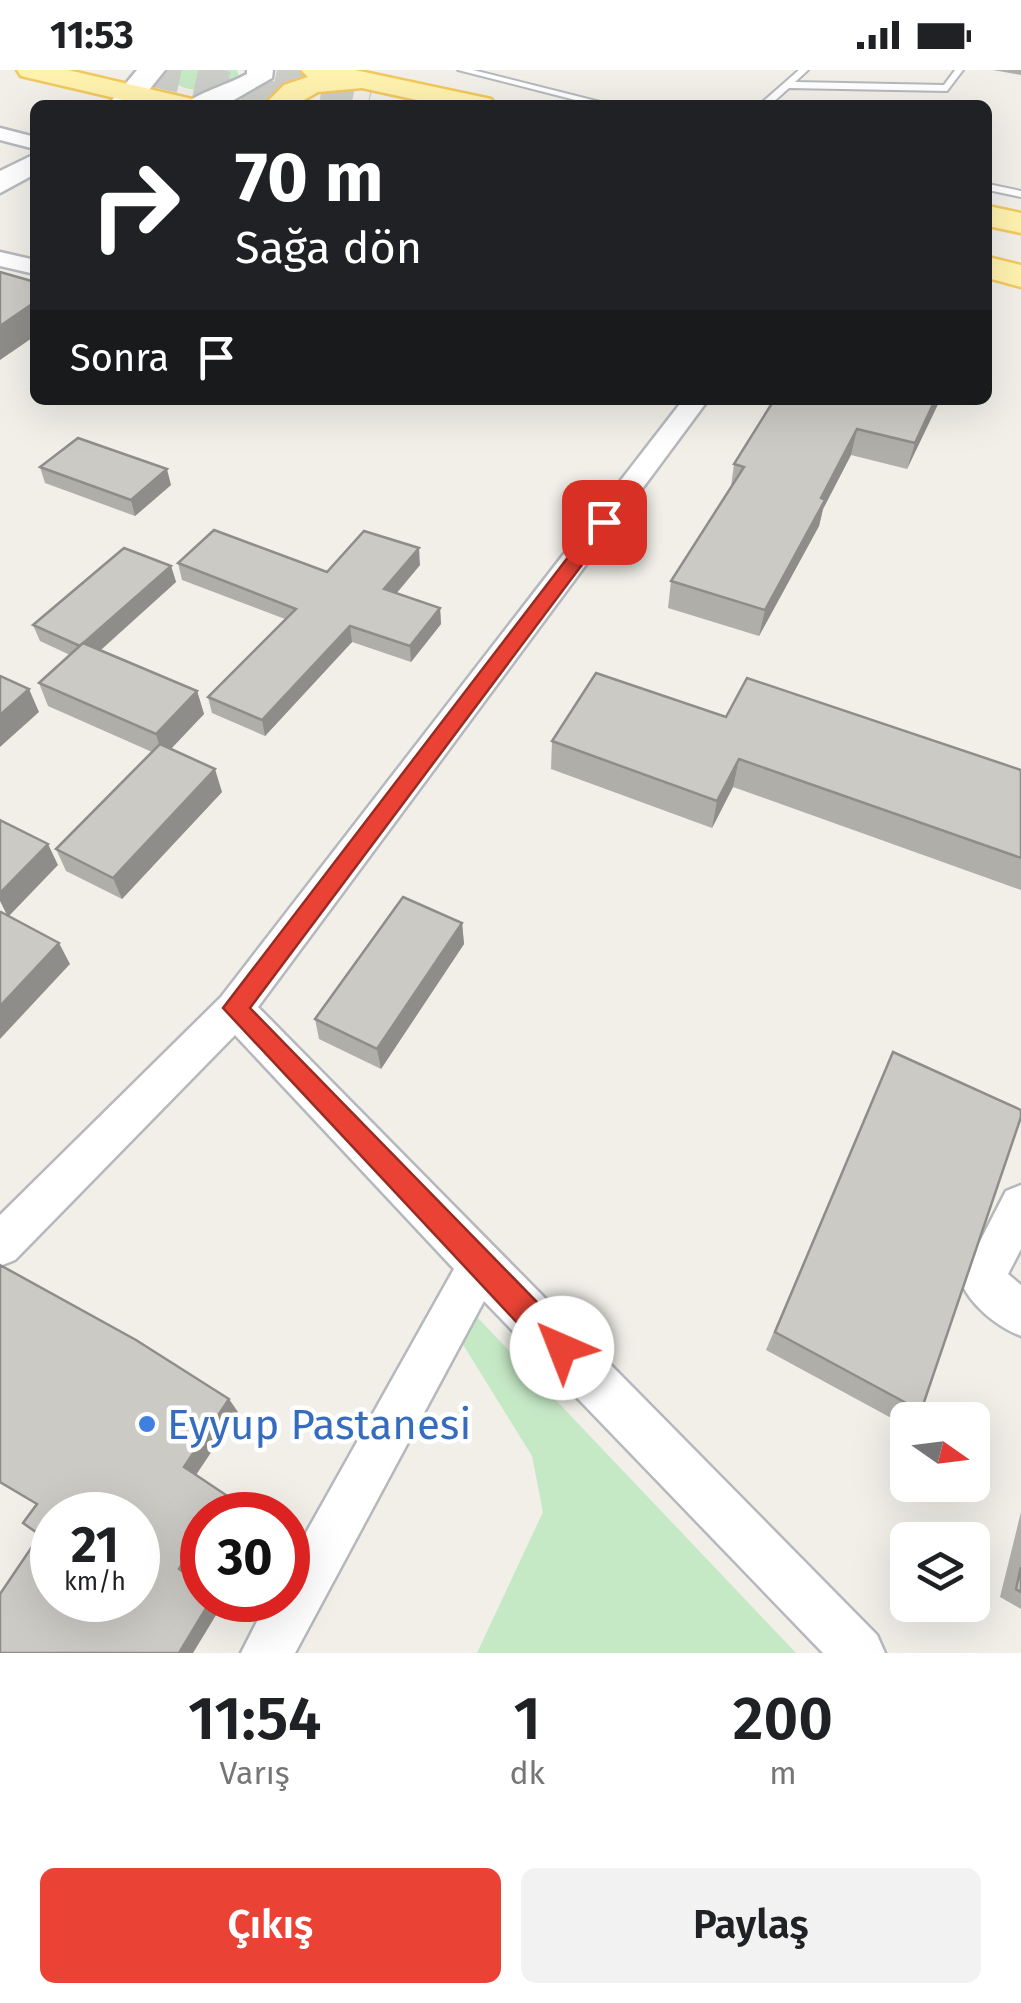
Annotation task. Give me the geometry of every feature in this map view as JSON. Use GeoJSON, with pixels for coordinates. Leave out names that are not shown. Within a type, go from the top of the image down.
{"type":"FeatureCollection","features":[{"type":"Feature","properties":{"kind":"main road"},"geometry":{"type":"LineString","coordinates":[[32,70],[84,70]]}},
{"type":"Feature","properties":{"kind":"main road"},"geometry":{"type":"LineString","coordinates":[[32,70],[137,90],[167,100]]}},
{"type":"Feature","properties":{"kind":"main road"},"geometry":{"type":"LineString","coordinates":[[215,100],[259,78],[260,70]]}},
{"type":"Feature","properties":{"kind":"main road"},"geometry":{"type":"LineString","coordinates":[[315,70],[405,100]]}},
{"type":"Feature","properties":{"kind":"main road"},"geometry":{"type":"LineString","coordinates":[[282,100],[304,86],[326,81],[449,100]]}},
{"type":"Feature","properties":{"kind":"main road"},"geometry":{"type":"LineString","coordinates":[[0,184],[30,165]]}},
{"type":"Feature","properties":{"kind":"main road"},"geometry":{"type":"LineString","coordinates":[[0,210],[30,192]]}},
{"type":"Feature","properties":{"kind":"main road"},"geometry":{"type":"LineString","coordinates":[[992,214],[1020,200]]}},
{"type":"Feature","properties":{"kind":"main road"},"geometry":{"type":"LineString","coordinates":[[992,239],[1021,246]]}},
{"type":"Feature","properties":{"kind":"main road"},"geometry":{"type":"LineString","coordinates":[[992,268],[1021,276]]}},
{"type":"Feature","properties":{"kind":"main road"},"geometry":{"type":"LineString","coordinates":[[992,291],[1021,298]]}},
{"type":"Feature","properties":{"kind":"street"},"geometry":{"type":"LineString","coordinates":[[0,134],[30,142]]}},
{"type":"Feature","properties":{"kind":"street"},"geometry":{"type":"LineString","coordinates":[[0,259],[30,266]]}},
{"type":"Feature","properties":{"kind":"street"},"geometry":{"type":"LineString","coordinates":[[0,1246],[235,1008],[692,405]]}},
{"type":"Feature","properties":{"kind":"street"},"geometry":{"type":"LineString","coordinates":[[235,1008],[859,1653]]}},
{"type":"Feature","properties":{"kind":"street"},"geometry":{"type":"LineString","coordinates":[[1021,1204],[982,1280],[1021,1314]]}},
{"type":"Feature","properties":{"kind":"street"},"geometry":{"type":"LineString","coordinates":[[267,1653],[480,1265]]}},
{"type":"Feature","properties":{"kind":"lane"},"geometry":{"type":"LineString","coordinates":[[462,70],[586,100]]}},
{"type":"Feature","properties":{"kind":"lane"},"geometry":{"type":"LineString","coordinates":[[770,100],[804,70]]}},
{"type":"Feature","properties":{"kind":"lane"},"geometry":{"type":"LineString","coordinates":[[790,85],[947,88],[959,70]]}},
{"type":"Feature","properties":{"kind":"lane"},"geometry":{"type":"LineString","coordinates":[[992,189],[1020,200]]}},
{"type":"Feature","properties":{"kind":"green space"},"geometry":{"type":"Polygon","coordinates":[[[174,70],[237,70],[239,76],[223,86],[194,90],[169,79],[174,70]]]}},
{"type":"Feature","properties":{"kind":"green space"},"geometry":{"type":"Polygon","coordinates":[[[476,1316],[796,1653],[477,1653],[543,1512],[532,1456],[454,1330],[476,1316]]]}},
{"type":"Feature","properties":{"kind":"building"},"geometry":{"type":"Polygon","coordinates":[[[0,272],[30,281],[30,305],[0,326],[0,272]]]}},
{"type":"Feature","properties":{"kind":"building"},"geometry":{"type":"Polygon","coordinates":[[[771,405],[933,405],[915,443],[857,429],[821,498],[825,500],[765,610],[671,581],[744,467],[734,464],[771,405]]]}},
{"type":"Feature","properties":{"kind":"building"},"geometry":{"type":"Polygon","coordinates":[[[78,438],[167,469],[131,500],[40,467],[78,438]]]}},
{"type":"Feature","properties":{"kind":"building"},"geometry":{"type":"Polygon","coordinates":[[[214,530],[327,572],[364,531],[419,548],[384,589],[440,608],[410,646],[350,626],[262,720],[208,697],[296,609],[178,563],[214,530]]]}},
{"type":"Feature","properties":{"kind":"building"},"geometry":{"type":"Polygon","coordinates":[[[124,548],[171,566],[80,646],[33,625],[124,548]]]}},
{"type":"Feature","properties":{"kind":"building"},"geometry":{"type":"Polygon","coordinates":[[[83,643],[197,691],[156,734],[39,683],[83,643]]]}},
{"type":"Feature","properties":{"kind":"building"},"geometry":{"type":"Polygon","coordinates":[[[596,673],[726,717],[747,678],[1021,770],[1021,858],[739,759],[717,801],[552,741],[596,673]]]}},
{"type":"Feature","properties":{"kind":"building"},"geometry":{"type":"Polygon","coordinates":[[[0,676],[29,689],[0,715],[0,676]]]}},
{"type":"Feature","properties":{"kind":"building"},"geometry":{"type":"Polygon","coordinates":[[[160,744],[215,769],[113,878],[56,849],[160,744]]]}},
{"type":"Feature","properties":{"kind":"building"},"geometry":{"type":"Polygon","coordinates":[[[0,820],[48,844],[0,893],[0,820]]]}},
{"type":"Feature","properties":{"kind":"building"},"geometry":{"type":"Polygon","coordinates":[[[403,897],[462,923],[377,1049],[315,1019],[403,897]]]}},
{"type":"Feature","properties":{"kind":"building"},"geometry":{"type":"Polygon","coordinates":[[[0,913],[59,943],[0,1006],[0,913]]]}},
{"type":"Feature","properties":{"kind":"building"},"geometry":{"type":"Polygon","coordinates":[[[893,1052],[1021,1110],[924,1402],[904,1402],[775,1332],[893,1052]]]}},
{"type":"Feature","properties":{"kind":"building"},"geometry":{"type":"Polygon","coordinates":[[[0,1265],[136,1340],[229,1399],[184,1467],[222,1492],[180,1492],[180,1622],[198,1622],[179,1653],[0,1653],[0,1594],[30,1550],[30,1622],[160,1622],[160,1492],[30,1492],[30,1500],[0,1482],[0,1265]]]}},
{"type":"Feature","properties":{"kind":"tunnel"},"geometry":{"type":"LineString","coordinates":[[149,70],[284,100]]}},
{"type":"Feature","properties":{"kind":"tunnel"},"geometry":{"type":"LineString","coordinates":[[276,74],[371,94]]}},
{"type":"Feature","properties":{"kind":"place","name":"Eyyup Pastanesi"},"geometry":{"type":"Point","coordinates":[147,1424]}},
{"type":"Feature","properties":{"kind":"route"},"geometry":{"type":"LineString","coordinates":[[562,1348],[235,1008],[604,522]]}}]}
